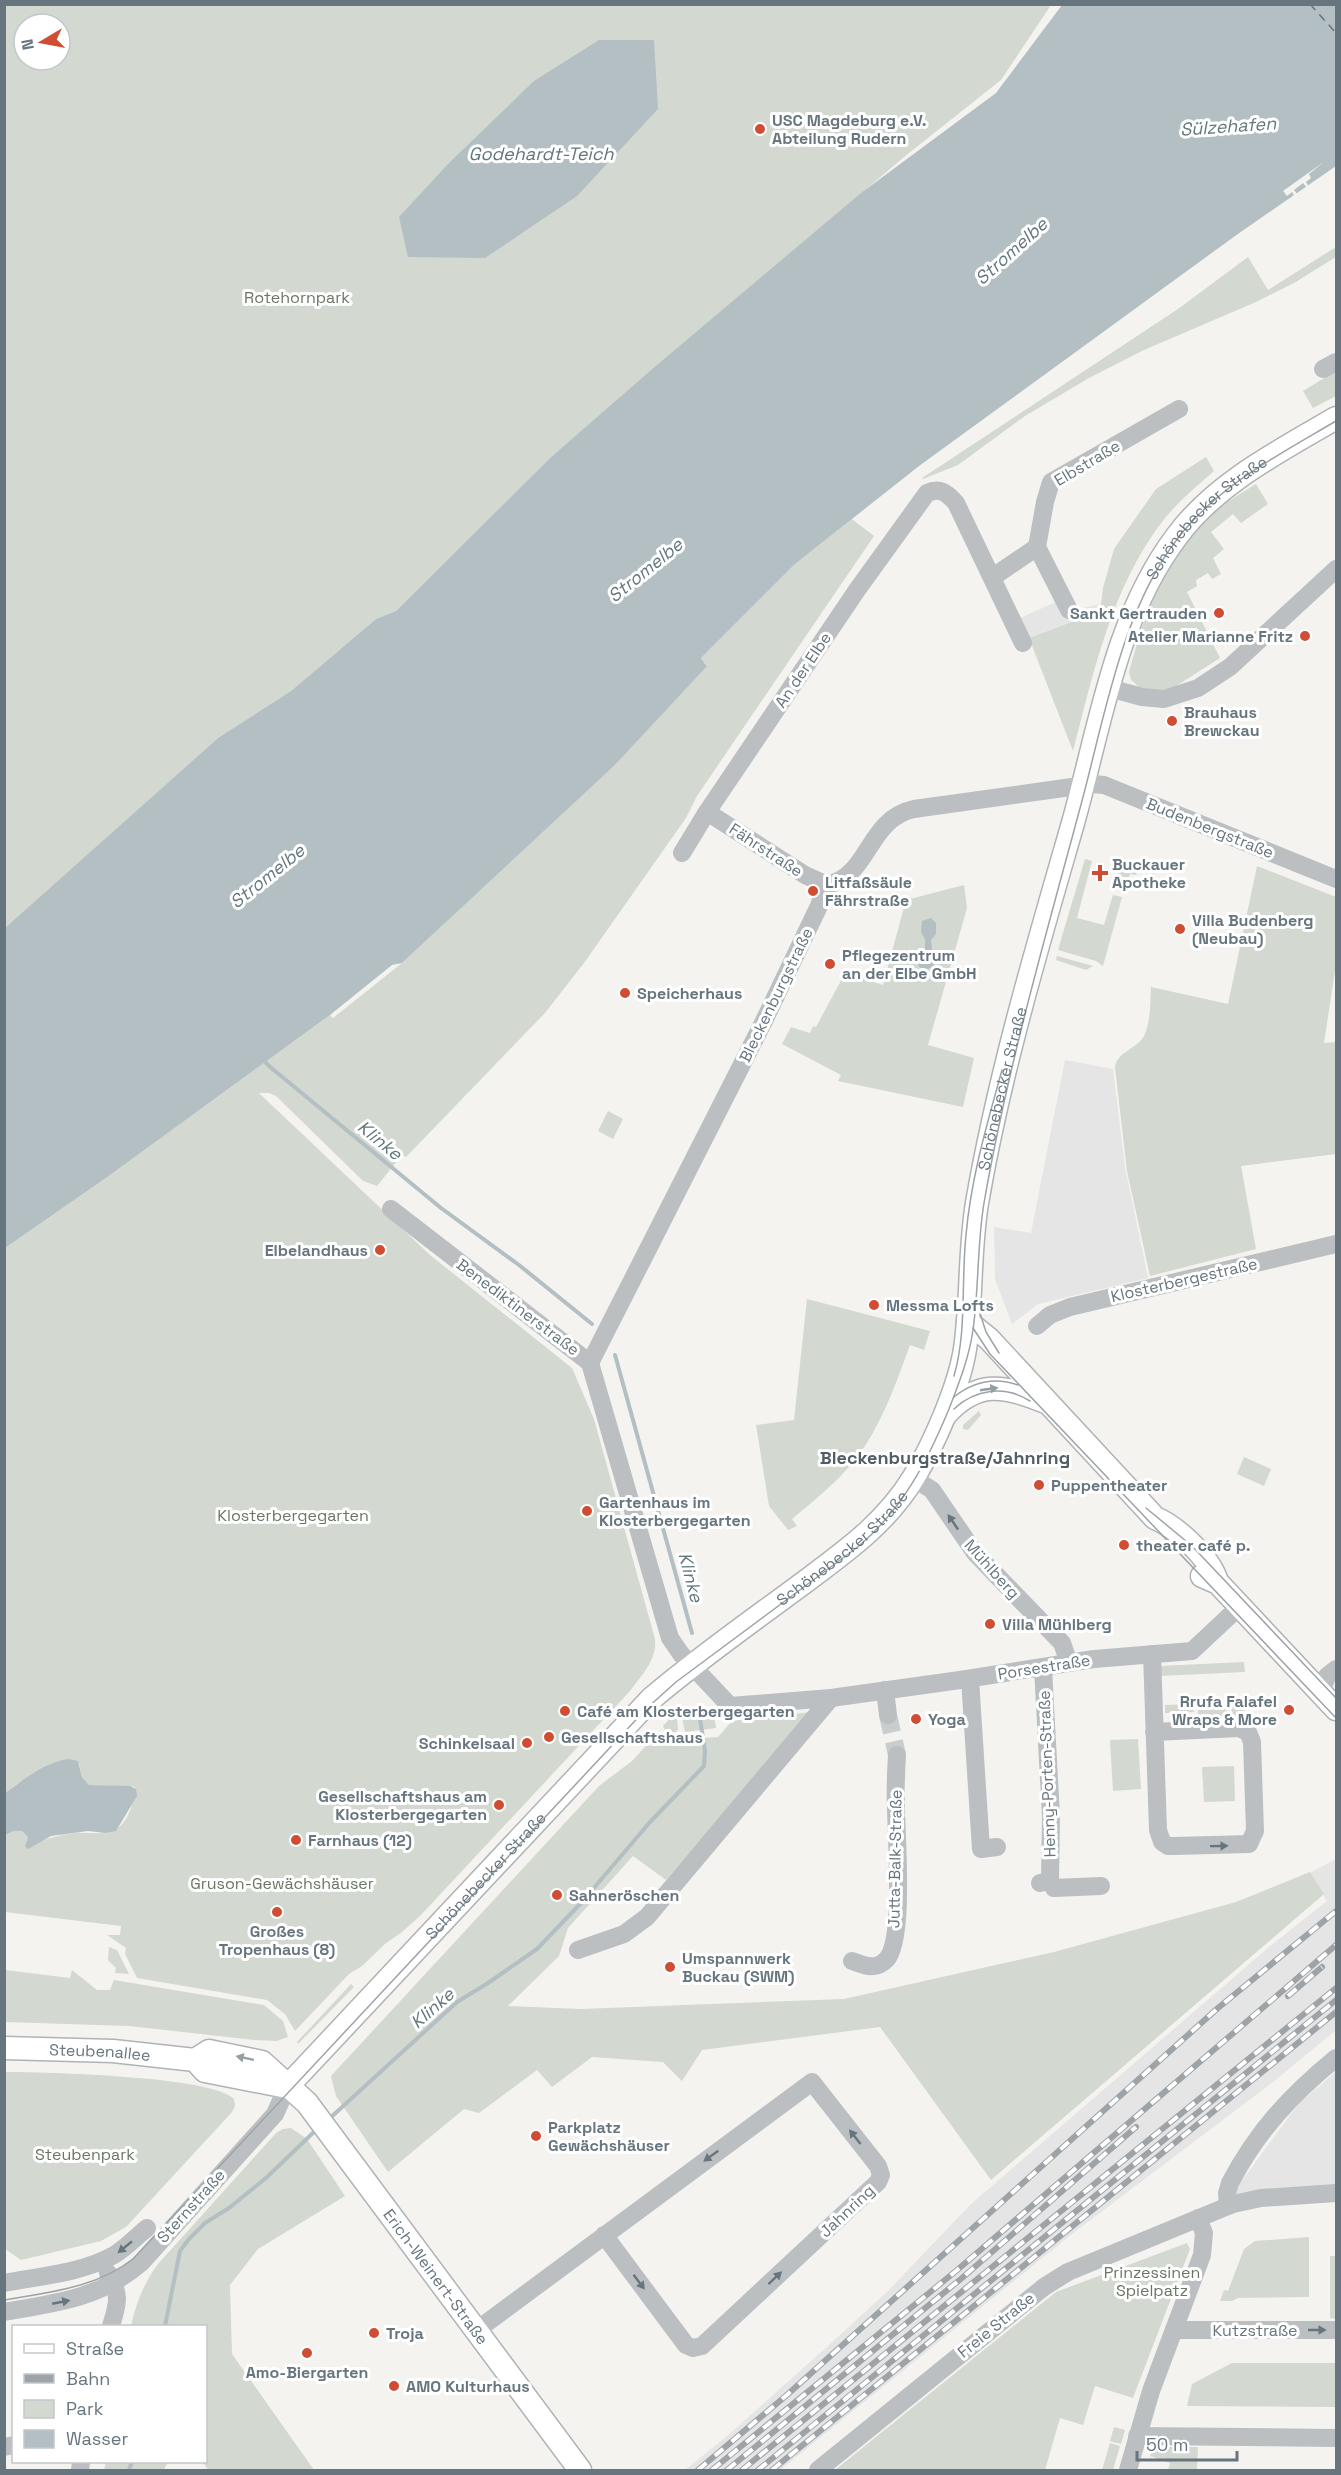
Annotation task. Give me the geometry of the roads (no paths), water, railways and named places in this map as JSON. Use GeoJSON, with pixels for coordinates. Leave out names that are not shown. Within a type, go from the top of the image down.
{"type":"FeatureCollection","features":[{"type":"Feature","properties":{"kind":"main road","name":"Schönebecker Straße"},"geometry":{"type":"LineString","coordinates":[[287,2087],[634,1716],[692,1666],[859,1541],[889,1511],[913,1478],[941,1419],[962,1361],[968,1322],[975,1215],[988,1145],[1025,997],[1109,688],[1127,630],[1153,572],[1182,529],[1232,483],[1336,418]]}},
{"type":"Feature","properties":{"kind":"main road"},"geometry":{"type":"LineString","coordinates":[[968,1322],[989,1339],[1155,1518],[1162,1535],[1200,1575],[1216,1582],[1331,1696]]}},
{"type":"Feature","properties":{"kind":"main road"},"geometry":{"type":"LineString","coordinates":[[941,1419],[961,1399],[987,1388],[1011,1389],[1047,1403]]}},
{"type":"Feature","properties":{"kind":"main road","name":"Steubenallee"},"geometry":{"type":"LineString","coordinates":[[4,2048],[113,2050],[195,2060],[209,2051],[257,2060],[287,2087]]}},
{"type":"Feature","properties":{"kind":"main road","name":"Erich-Weinert-Straße"},"geometry":{"type":"LineString","coordinates":[[287,2087],[307,2103],[323,2123],[580,2470]]}},
{"type":"Feature","properties":{"kind":"street","name":"Elbstraße"},"geometry":{"type":"LineString","coordinates":[[1037,547],[1051,482],[1179,409]]}},
{"type":"Feature","properties":{"kind":"street","name":"An der Elbe"},"geometry":{"type":"LineString","coordinates":[[682,853],[707,812],[920,499],[930,491],[942,491],[956,503],[993,577]]}},
{"type":"Feature","properties":{"kind":"street"},"geometry":{"type":"LineString","coordinates":[[1023,643],[993,577],[1037,547],[1069,610]]}},
{"type":"Feature","properties":{"kind":"street"},"geometry":{"type":"LineString","coordinates":[[1109,688],[1142,697],[1164,699],[1198,688],[1230,667],[1336,569]]}},
{"type":"Feature","properties":{"kind":"street"},"geometry":{"type":"LineString","coordinates":[[827,885],[845,878],[852,871],[884,826],[899,813],[1083,786]]}},
{"type":"Feature","properties":{"kind":"street","name":"Budenbergstraße"},"geometry":{"type":"LineString","coordinates":[[1083,786],[1107,786],[1336,879]]}},
{"type":"Feature","properties":{"kind":"street","name":"Fährstraße"},"geometry":{"type":"LineString","coordinates":[[707,812],[805,876],[827,885]]}},
{"type":"Feature","properties":{"kind":"street","name":"Bleckenburgstraße"},"geometry":{"type":"LineString","coordinates":[[590,1363],[764,1021],[827,885]]}},
{"type":"Feature","properties":{"kind":"street","name":"Benediktinerstraße"},"geometry":{"type":"LineString","coordinates":[[391,1209],[428,1240],[574,1348],[590,1363],[670,1638],[692,1666]]}},
{"type":"Feature","properties":{"kind":"street","name":"Klosterbergestraße"},"geometry":{"type":"LineString","coordinates":[[1037,1326],[1050,1315],[1070,1307],[1336,1244]]}},
{"type":"Feature","properties":{"kind":"street","name":"Mühlberg"},"geometry":{"type":"LineString","coordinates":[[913,1478],[932,1491],[975,1553],[1062,1643],[1069,1663]]}},
{"type":"Feature","properties":{"kind":"street","name":"Porsestraße"},"geometry":{"type":"LineString","coordinates":[[692,1666],[726,1703],[733,1707],[831,1698],[1069,1663],[1192,1651],[1239,1607]]}},
{"type":"Feature","properties":{"kind":"street"},"geometry":{"type":"LineString","coordinates":[[1152,1654],[1158,1830],[1162,1842],[1174,1846],[1245,1845],[1252,1840],[1255,1831],[1252,1742],[1248,1732],[1239,1728],[1155,1732]]}},
{"type":"Feature","properties":{"kind":"street","name":"Henny-Porten-Straße"},"geometry":{"type":"LineString","coordinates":[[1043,1668],[1052,1816],[1045,1882],[1054,1888],[1101,1886]]}},
{"type":"Feature","properties":{"kind":"street"},"geometry":{"type":"LineString","coordinates":[[1331,1696],[1327,1676],[1336,1669]]}},
{"type":"Feature","properties":{"kind":"street"},"geometry":{"type":"LineString","coordinates":[[970,1679],[981,1848],[998,1847]]}},
{"type":"Feature","properties":{"kind":"street"},"geometry":{"type":"LineString","coordinates":[[885,1690],[888,1715]]}},
{"type":"Feature","properties":{"kind":"street"},"geometry":{"type":"LineString","coordinates":[[578,1950],[624,1934],[647,1917],[831,1698]]}},
{"type":"Feature","properties":{"kind":"street","name":"Jutta-Balk-Straße"},"geometry":{"type":"LineString","coordinates":[[852,1961],[870,1967],[879,1965],[888,1958],[893,1945],[898,1883],[897,1755]]}},
{"type":"Feature","properties":{"kind":"street"},"geometry":{"type":"LineString","coordinates":[[1228,2206],[1227,2193],[1230,2183],[1275,2115],[1306,2083],[1336,2058]]}},
{"type":"Feature","properties":{"kind":"street","name":"Jahnring"},"geometry":{"type":"LineString","coordinates":[[477,2330],[604,2235],[812,2082],[878,2166],[881,2175],[878,2182],[702,2346],[693,2348],[686,2345],[604,2235]]}},
{"type":"Feature","properties":{"kind":"street","name":"Sternstraße"},"geometry":{"type":"LineString","coordinates":[[4,2312],[76,2299],[114,2284],[141,2263],[275,2114],[287,2087]]}},
{"type":"Feature","properties":{"kind":"street","name":"Freie Straße"},"geometry":{"type":"LineString","coordinates":[[818,2470],[1044,2287],[1068,2272],[1228,2206],[1262,2198],[1336,2193]]}},
{"type":"Feature","properties":{"kind":"street"},"geometry":{"type":"LineString","coordinates":[[1128,2470],[1137,2436],[1202,2254],[1204,2233],[1198,2218]]}},
{"type":"Feature","properties":{"kind":"street"},"geometry":{"type":"LineString","coordinates":[[4,2283],[72,2270],[100,2262],[122,2250],[147,2228]]}},
{"type":"Feature","properties":{"kind":"street"},"geometry":{"type":"LineString","coordinates":[[100,2262],[114,2284],[118,2302],[111,2325]]}},
{"type":"Feature","properties":{"kind":"street","name":"Kutzstraße"},"geometry":{"type":"LineString","coordinates":[[1174,2330],[1336,2330]]}},
{"type":"Feature","properties":{"kind":"street"},"geometry":{"type":"LineString","coordinates":[[1137,2436],[1336,2438]]}},
{"type":"Feature","properties":{"kind":"water"},"geometry":{"type":"Polygon","coordinates":[[[1062,5],[1336,5],[1336,166],[1235,236],[919,466],[795,564],[701,658],[707,666],[614,766],[402,963],[392,965],[330,1015],[106,1178],[5,1248],[4,929],[218,738],[291,691],[376,619],[396,611],[550,458],[861,193],[996,93],[1062,5]]]}},
{"type":"Feature","properties":{"kind":"water","name":"Godehardt-Teich"},"geometry":{"type":"Polygon","coordinates":[[[599,40],[654,40],[658,109],[577,196],[485,258],[408,257],[399,217],[449,163],[534,81],[599,40]]]}},
{"type":"Feature","properties":{"kind":"water"},"geometry":{"type":"Polygon","coordinates":[[[931,918],[936,923],[936,934],[931,940],[934,965],[927,970],[920,968],[918,964],[925,950],[925,939],[921,932],[922,921],[931,918]]]}},
{"type":"Feature","properties":{"kind":"water"},"geometry":{"type":"Polygon","coordinates":[[[69,1759],[78,1761],[82,1777],[89,1785],[130,1786],[136,1789],[137,1796],[116,1831],[105,1833],[88,1831],[51,1836],[28,1849],[25,1846],[28,1837],[22,1831],[14,1831],[5,1835],[5,1793],[43,1768],[69,1759]]]}},
{"type":"Feature","properties":{"kind":"waterway","name":"Klinke"},"geometry":{"type":"LineString","coordinates":[[261,1057],[441,1208],[519,1265],[592,1324]]}},
{"type":"Feature","properties":{"kind":"waterway","name":"Klinke"},"geometry":{"type":"LineString","coordinates":[[615,1355],[692,1633]]}},
{"type":"Feature","properties":{"kind":"waterway","name":"Klinke"},"geometry":{"type":"LineString","coordinates":[[329,2119],[457,2002],[537,1949],[582,1902],[650,1822],[704,1766],[705,1751],[698,1706]]}},
{"type":"Feature","properties":{"kind":"waterway","name":"Klinke"},"geometry":{"type":"LineString","coordinates":[[165,2325],[180,2251],[189,2239],[205,2223],[229,2208],[266,2178],[316,2130]]}},
{"type":"Feature","properties":{"kind":"waterway","name":"Klinke"},"geometry":{"type":"LineString","coordinates":[[129,2470],[132,2463]]}},
{"type":"Feature","properties":{"kind":"tunnel"},"geometry":{"type":"LineString","coordinates":[[888,1715],[897,1755]]}},
{"type":"Feature","properties":{"kind":"tram line"},"geometry":{"type":"LineString","coordinates":[[4,2300],[88,2283],[104,2277],[133,2259],[646,1709],[676,1682],[859,1546],[889,1516],[901,1500],[941,1429],[969,1350],[975,1314],[982,1219],[993,1153],[1027,1006],[1116,669],[1128,634],[1158,568],[1194,519],[1231,486],[1251,472],[1336,421]]}},
{"type":"Feature","properties":{"kind":"tram line"},"geometry":{"type":"LineString","coordinates":[[954,1376],[961,1342],[968,1214],[980,1151],[1002,1070]]}},
{"type":"Feature","properties":{"kind":"tram line"},"geometry":{"type":"LineString","coordinates":[[979,1310],[986,1332],[999,1353]]}},
{"type":"Feature","properties":{"kind":"tram line"},"geometry":{"type":"LineString","coordinates":[[973,1328],[990,1354],[1336,1718]]}},
{"type":"Feature","properties":{"kind":"tram line"},"geometry":{"type":"LineString","coordinates":[[954,1397],[984,1382],[1001,1381],[1018,1385]]}},
{"type":"Feature","properties":{"kind":"tram line"},"geometry":{"type":"LineString","coordinates":[[954,1409],[971,1397],[990,1392],[1011,1393],[1030,1401]]}},
{"type":"Feature","properties":{"kind":"tram line"},"geometry":{"type":"LineString","coordinates":[[1146,1508],[1192,1546],[1336,1698]]}},
{"type":"Feature","properties":{"kind":"railway"},"geometry":{"type":"LineString","coordinates":[[698,2470],[788,2394],[1218,2008],[1336,1911]]}},
{"type":"Feature","properties":{"kind":"railway"},"geometry":{"type":"LineString","coordinates":[[712,2470],[956,2271],[1336,1945]]}},
{"type":"Feature","properties":{"kind":"railway"},"geometry":{"type":"LineString","coordinates":[[1288,1996],[1322,1967]]}},
{"type":"Feature","properties":{"kind":"railway"},"geometry":{"type":"LineString","coordinates":[[742,2470],[1336,1988]]}},
{"type":"Feature","properties":{"kind":"railway"},"geometry":{"type":"LineString","coordinates":[[758,2470],[1336,2000]]}},
{"type":"Feature","properties":{"kind":"railway"},"geometry":{"type":"LineString","coordinates":[[772,2470],[1336,2012]]}},
{"type":"Feature","properties":{"kind":"railway"},"geometry":{"type":"LineString","coordinates":[[727,2470],[962,2278],[1136,2127]]}},
{"type":"Feature","properties":{"kind":"place","name":"USC Magdeburg e.V. Abteilung Rudern"},"geometry":{"type":"Point","coordinates":[760,129]}},
{"type":"Feature","properties":{"kind":"place","name":"Sankt Gertrauden"},"geometry":{"type":"Point","coordinates":[1219,613]}},
{"type":"Feature","properties":{"kind":"place","name":"Atelier Marianne Fritz"},"geometry":{"type":"Point","coordinates":[1305,636]}},
{"type":"Feature","properties":{"kind":"place","name":"Brauhaus Brewckau"},"geometry":{"type":"Point","coordinates":[1172,721]}},
{"type":"Feature","properties":{"kind":"place","name":"Buckauer Apotheke"},"geometry":{"type":"Point","coordinates":[1100,873]}},
{"type":"Feature","properties":{"kind":"place","name":"Litfaßsäule Fährstraße"},"geometry":{"type":"Point","coordinates":[813,891]}},
{"type":"Feature","properties":{"kind":"place","name":"Villa Budenberg (Neubau)"},"geometry":{"type":"Point","coordinates":[1180,929]}},
{"type":"Feature","properties":{"kind":"place","name":"Pflegezentrum an der Elbe GmbH"},"geometry":{"type":"Point","coordinates":[830,964]}},
{"type":"Feature","properties":{"kind":"place","name":"Speicherhaus"},"geometry":{"type":"Point","coordinates":[625,993]}},
{"type":"Feature","properties":{"kind":"place","name":"Elbelandhaus"},"geometry":{"type":"Point","coordinates":[380,1250]}},
{"type":"Feature","properties":{"kind":"place","name":"Messma Lofts"},"geometry":{"type":"Point","coordinates":[874,1305]}},
{"type":"Feature","properties":{"kind":"place","name":"Puppentheater"},"geometry":{"type":"Point","coordinates":[1039,1485]}},
{"type":"Feature","properties":{"kind":"place","name":"Gartenhaus im Klosterbergegarten"},"geometry":{"type":"Point","coordinates":[587,1511]}},
{"type":"Feature","properties":{"kind":"place","name":"theater café p."},"geometry":{"type":"Point","coordinates":[1124,1545]}},
{"type":"Feature","properties":{"kind":"place","name":"Villa Mühlberg"},"geometry":{"type":"Point","coordinates":[990,1624]}},
{"type":"Feature","properties":{"kind":"place","name":"Rrufa Falafel Wraps & More"},"geometry":{"type":"Point","coordinates":[1289,1710]}},
{"type":"Feature","properties":{"kind":"place","name":"Café am Klosterbergegarten"},"geometry":{"type":"Point","coordinates":[565,1711]}},
{"type":"Feature","properties":{"kind":"place","name":"Yoga"},"geometry":{"type":"Point","coordinates":[916,1719]}},
{"type":"Feature","properties":{"kind":"place","name":"Gesellschaftshaus"},"geometry":{"type":"Point","coordinates":[549,1737]}},
{"type":"Feature","properties":{"kind":"place","name":"Schinkelsaal"},"geometry":{"type":"Point","coordinates":[527,1743]}},
{"type":"Feature","properties":{"kind":"place","name":"Gesellschaftshaus am Klosterbergegarten"},"geometry":{"type":"Point","coordinates":[499,1805]}},
{"type":"Feature","properties":{"kind":"place","name":"Farnhaus (12)"},"geometry":{"type":"Point","coordinates":[296,1840]}},
{"type":"Feature","properties":{"kind":"place","name":"Sahneröschen"},"geometry":{"type":"Point","coordinates":[557,1895]}},
{"type":"Feature","properties":{"kind":"place","name":"Großes Tropenhaus (8)"},"geometry":{"type":"Point","coordinates":[277,1912]}},
{"type":"Feature","properties":{"kind":"place","name":"Umspannwerk Buckau (SWM)"},"geometry":{"type":"Point","coordinates":[670,1967]}},
{"type":"Feature","properties":{"kind":"place","name":"Parkplatz Gewächshäuser"},"geometry":{"type":"Point","coordinates":[536,2136]}},
{"type":"Feature","properties":{"kind":"place","name":"Troja"},"geometry":{"type":"Point","coordinates":[374,2333]}},
{"type":"Feature","properties":{"kind":"place","name":"Amo-Biergarten"},"geometry":{"type":"Point","coordinates":[307,2353]}},
{"type":"Feature","properties":{"kind":"place","name":"AMO Kulturhaus"},"geometry":{"type":"Point","coordinates":[394,2386]}},
{"type":"Feature","properties":{"kind":"district","name":"Bleckenburgstraße/Jahnring"},"geometry":{"type":"Point","coordinates":[945,1457]}},
{"type":"Feature","properties":{"kind":"water label","name":"Sülzehafen"},"geometry":{"type":"Point","coordinates":[1228,126]}},
{"type":"Feature","properties":{"kind":"water label","name":"Stromelbe"},"geometry":{"type":"Point","coordinates":[1011,251]}},
{"type":"Feature","properties":{"kind":"water label","name":"Stromelbe"},"geometry":{"type":"Point","coordinates":[645,570]}},
{"type":"Feature","properties":{"kind":"water label","name":"Stromelbe"},"geometry":{"type":"Point","coordinates":[267,876]}},
{"type":"Feature","properties":{"kind":"park label","name":"Rotehornpark"},"geometry":{"type":"Point","coordinates":[297,297]}},
{"type":"Feature","properties":{"kind":"park label","name":"Klosterbergegarten"},"geometry":{"type":"Point","coordinates":[293,1515]}},
{"type":"Feature","properties":{"kind":"park label","name":"Gruson-Gewächshäuser"},"geometry":{"type":"Point","coordinates":[282,1883]}},
{"type":"Feature","properties":{"kind":"park label","name":"Steubenpark"},"geometry":{"type":"Point","coordinates":[85,2154]}},
{"type":"Feature","properties":{"kind":"park label","name":"Prinzessinen Spielpatz"},"geometry":{"type":"Point","coordinates":[1152,2281]}}]}
